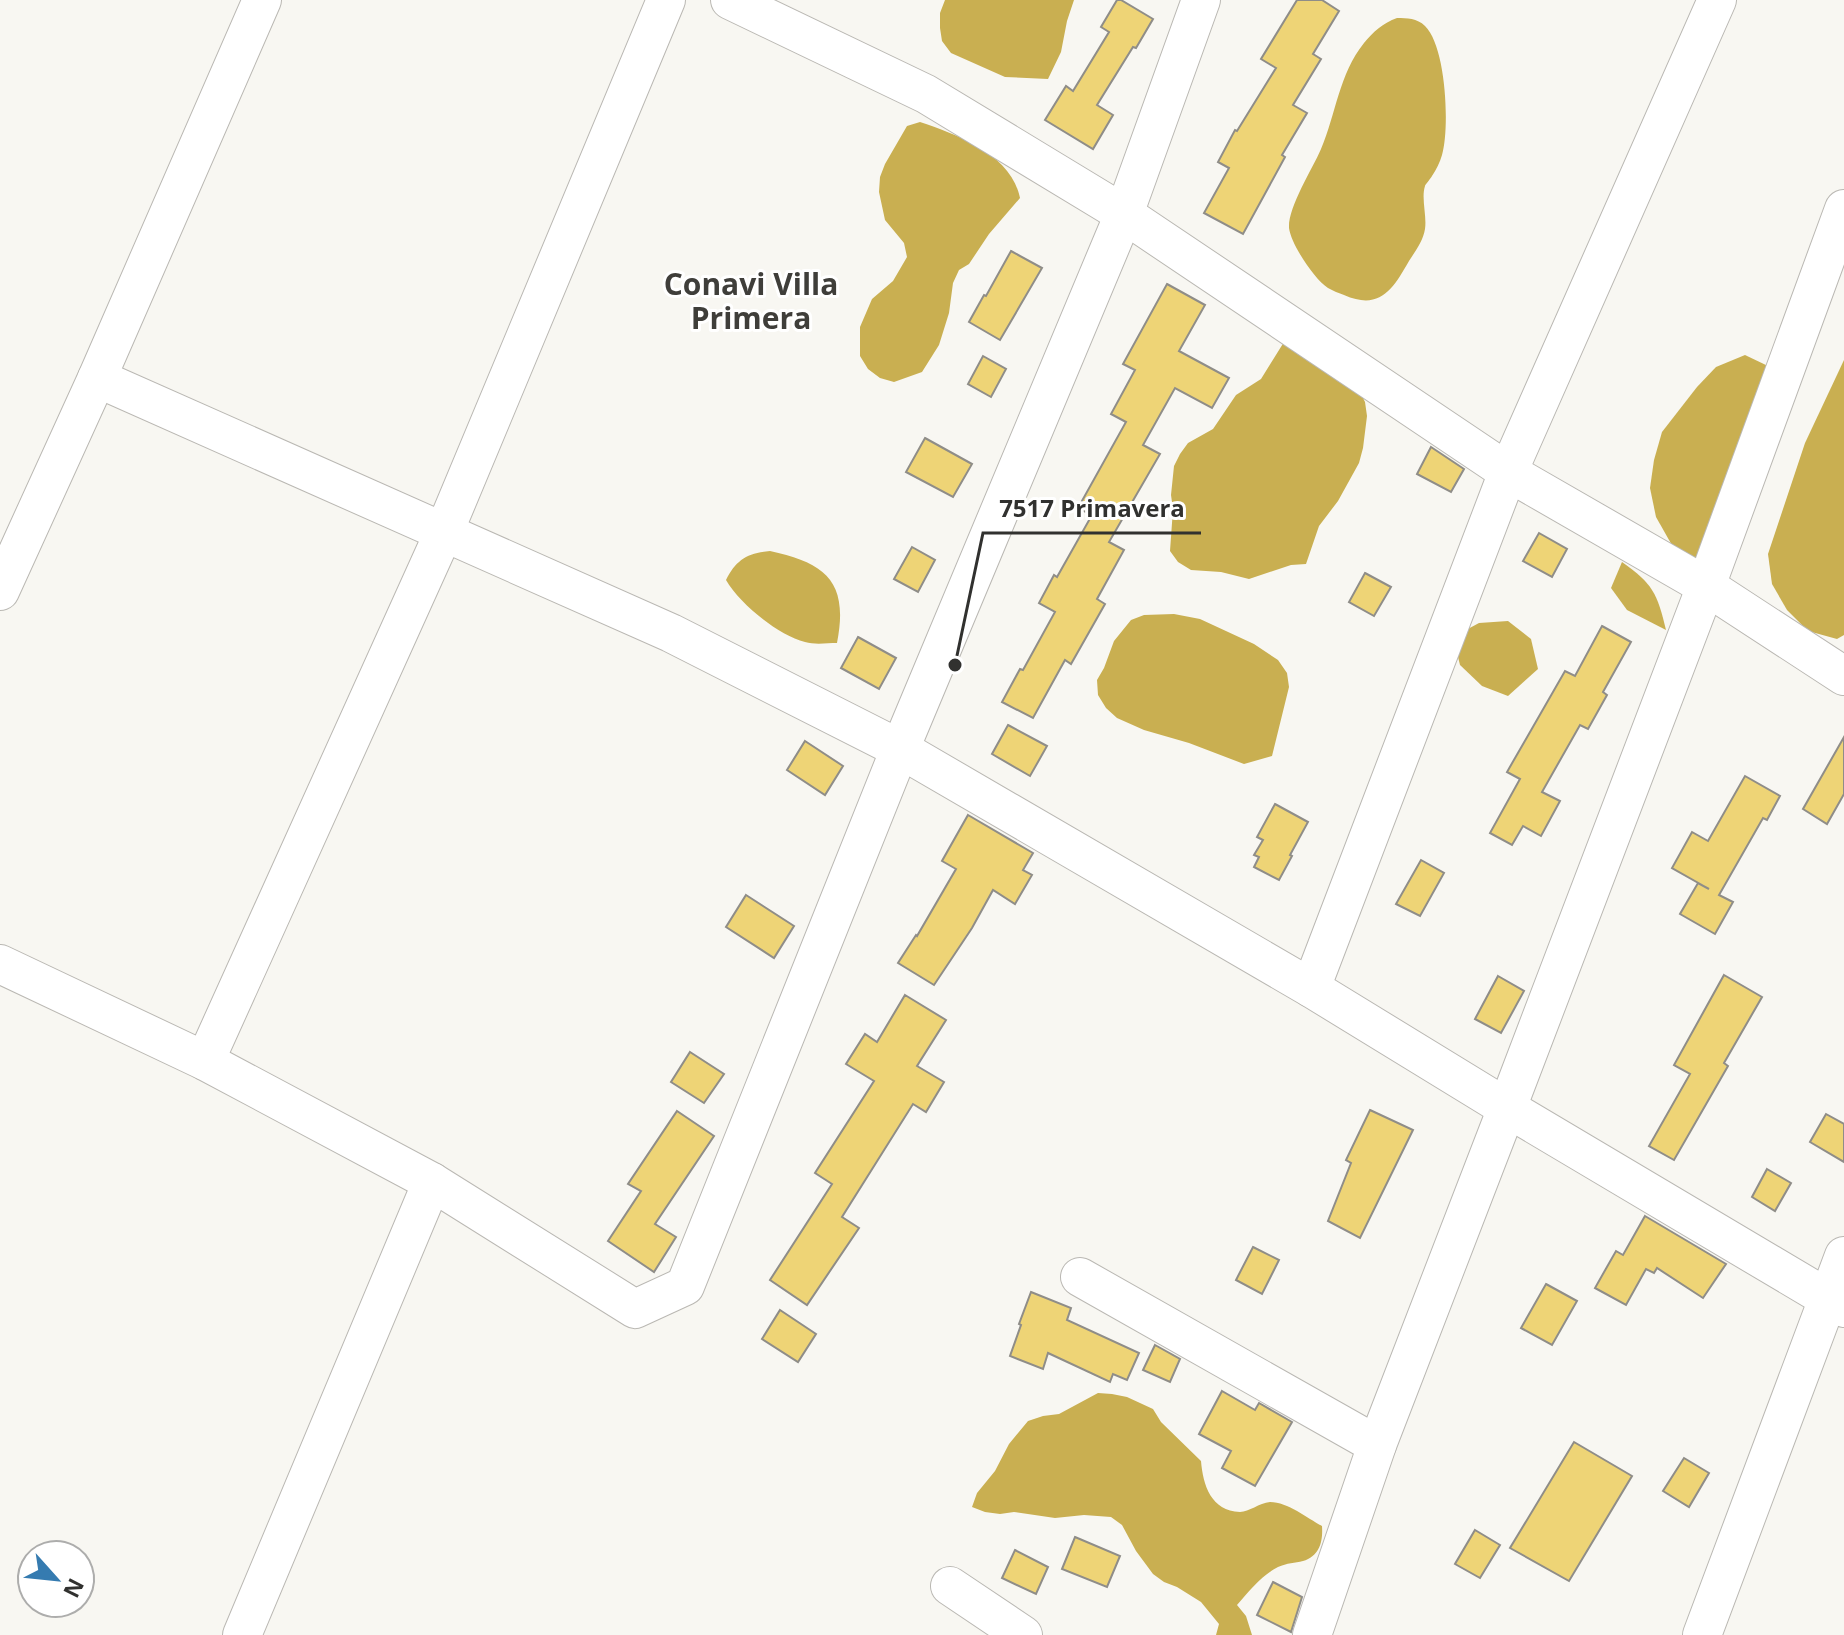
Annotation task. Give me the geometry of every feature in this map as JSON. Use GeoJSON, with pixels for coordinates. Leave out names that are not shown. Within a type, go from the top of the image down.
{"type":"FeatureCollection","features":[{"type":"Feature","properties":{"kind":"street"},"geometry":{"type":"LineString","coordinates":[[0,591],[262,0]]}},
{"type":"Feature","properties":{"kind":"street"},"geometry":{"type":"LineString","coordinates":[[205,1061],[444,532],[666,0]]}},
{"type":"Feature","properties":{"kind":"street"},"geometry":{"type":"LineString","coordinates":[[730,0],[926,94],[1124,214],[1508,472],[1706,586],[1844,676]]}},
{"type":"Feature","properties":{"kind":"street"},"geometry":{"type":"LineString","coordinates":[[0,964],[205,1061],[432,1182],[635,1309],[685,1286],[900,749],[1124,214],[1201,0]]}},
{"type":"Feature","properties":{"kind":"street"},"geometry":{"type":"LineString","coordinates":[[1311,988],[1508,472],[1717,0]]}},
{"type":"Feature","properties":{"kind":"street"},"geometry":{"type":"LineString","coordinates":[[1317,1633],[1377,1445],[1706,586],[1844,209]]}},
{"type":"Feature","properties":{"kind":"street"},"geometry":{"type":"LineString","coordinates":[[97,378],[671,633],[900,749],[1311,988],[1836,1304]]}},
{"type":"Feature","properties":{"kind":"street"},"geometry":{"type":"LineString","coordinates":[[242,1635],[432,1182]]}},
{"type":"Feature","properties":{"kind":"street"},"geometry":{"type":"LineString","coordinates":[[1702,1635],[1836,1304],[1844,1256]]}},
{"type":"Feature","properties":{"kind":"street"},"geometry":{"type":"LineString","coordinates":[[1080,1277],[1377,1445]]}},
{"type":"Feature","properties":{"kind":"street"},"geometry":{"type":"LineString","coordinates":[[950,1586],[1023,1635]]}},
{"type":"Feature","properties":{"kind":"shaded area"},"geometry":{"type":"Polygon","coordinates":[[[945,0],[1074,0],[1061,52],[1048,79],[1005,77],[951,53],[942,41],[940,28],[940,13],[945,0]]]}},
{"type":"Feature","properties":{"kind":"shaded area"},"geometry":{"type":"Polygon","coordinates":[[[1397,18],[1422,23],[1438,51],[1446,107],[1444,142],[1439,163],[1425,186],[1423,238],[1391,288],[1376,299],[1356,299],[1330,289],[1316,277],[1294,243],[1289,228],[1290,219],[1296,199],[1321,149],[1349,68],[1364,43],[1387,22],[1397,18]]]}},
{"type":"Feature","properties":{"kind":"shaded area"},"geometry":{"type":"Polygon","coordinates":[[[920,122],[981,148],[1006,169],[1020,198],[989,234],[969,264],[959,270],[953,283],[949,313],[939,345],[922,372],[894,382],[880,378],[868,369],[860,356],[860,327],[872,299],[893,281],[907,257],[904,243],[885,220],[879,192],[880,177],[907,126],[920,122]]]}},
{"type":"Feature","properties":{"kind":"shaded area"},"geometry":{"type":"Polygon","coordinates":[[[1284,342],[1358,388],[1367,416],[1359,463],[1338,501],[1319,526],[1306,564],[1291,565],[1249,579],[1221,572],[1191,570],[1178,562],[1170,551],[1174,466],[1188,443],[1213,429],[1236,395],[1261,379],[1284,342]]]}},
{"type":"Feature","properties":{"kind":"shaded area"},"geometry":{"type":"Polygon","coordinates":[[[1745,355],[1768,366],[1707,568],[1673,547],[1656,517],[1650,488],[1654,460],[1662,432],[1697,387],[1716,367],[1745,355]]]}},
{"type":"Feature","properties":{"kind":"shaded area"},"geometry":{"type":"Polygon","coordinates":[[[1844,360],[1844,635],[1837,639],[1808,631],[1787,610],[1772,584],[1768,554],[1805,443],[1844,360]]]}},
{"type":"Feature","properties":{"kind":"shaded area"},"geometry":{"type":"Polygon","coordinates":[[[770,551],[806,562],[829,579],[836,590],[839,605],[837,643],[809,643],[783,633],[732,589],[726,580],[738,563],[749,556],[770,551]]]}},
{"type":"Feature","properties":{"kind":"shaded area"},"geometry":{"type":"Polygon","coordinates":[[[1622,562],[1652,590],[1666,630],[1627,610],[1611,588],[1622,562]]]}},
{"type":"Feature","properties":{"kind":"shaded area"},"geometry":{"type":"Polygon","coordinates":[[[1174,614],[1200,619],[1254,644],[1278,660],[1287,673],[1289,687],[1272,756],[1244,764],[1144,730],[1117,718],[1106,708],[1098,695],[1097,680],[1114,641],[1131,620],[1144,615],[1174,614]]]}},
{"type":"Feature","properties":{"kind":"shaded area"},"geometry":{"type":"Polygon","coordinates":[[[1508,621],[1531,639],[1538,669],[1508,696],[1482,686],[1460,665],[1453,637],[1479,623],[1508,621]]]}},
{"type":"Feature","properties":{"kind":"shaded area"},"geometry":{"type":"Polygon","coordinates":[[[1098,1393],[1127,1397],[1153,1409],[1161,1422],[1201,1461],[1210,1495],[1222,1507],[1240,1512],[1270,1502],[1277,1503],[1322,1526],[1321,1542],[1313,1556],[1272,1570],[1237,1605],[1246,1616],[1252,1635],[1216,1635],[1219,1624],[1201,1602],[1153,1574],[1122,1525],[1111,1517],[1084,1515],[1055,1518],[1014,1512],[1000,1514],[972,1507],[977,1493],[1028,1421],[1059,1414],[1098,1393]]]}},
{"type":"Feature","properties":{"kind":"building"},"geometry":{"type":"Polygon","coordinates":[[[1117,0],[1153,19],[1097,105],[1113,115],[1093,149],[1045,120],[1066,86],[1073,91],[1109,32],[1101,27],[1117,0]]]}},
{"type":"Feature","properties":{"kind":"building"},"geometry":{"type":"Polygon","coordinates":[[[1297,0],[1322,0],[1339,11],[1313,54],[1321,59],[1293,105],[1307,113],[1282,155],[1285,157],[1243,234],[1204,213],[1229,168],[1218,162],[1276,68],[1261,59],[1297,0]]]}},
{"type":"Feature","properties":{"kind":"building"},"geometry":{"type":"Polygon","coordinates":[[[1011,251],[1042,268],[1000,340],[969,322],[1011,251]]]}},
{"type":"Feature","properties":{"kind":"building"},"geometry":{"type":"Polygon","coordinates":[[[1167,284],[1205,305],[1179,351],[1229,378],[1212,408],[1175,388],[1143,445],[1160,454],[1109,542],[1124,550],[1097,599],[1105,604],[1071,664],[1065,660],[1033,718],[1002,702],[1055,612],[1039,603],[1092,515],[1078,508],[1126,422],[1111,414],[1135,370],[1123,364],[1167,284]]]}},
{"type":"Feature","properties":{"kind":"building"},"geometry":{"type":"Polygon","coordinates":[[[983,356],[1006,369],[991,397],[968,384],[983,356]]]}},
{"type":"Feature","properties":{"kind":"building"},"geometry":{"type":"Polygon","coordinates":[[[925,438],[972,464],[953,497],[906,472],[925,438]]]}},
{"type":"Feature","properties":{"kind":"building"},"geometry":{"type":"Polygon","coordinates":[[[1431,447],[1464,469],[1451,492],[1417,474],[1431,447]]]}},
{"type":"Feature","properties":{"kind":"building"},"geometry":{"type":"Polygon","coordinates":[[[1539,533],[1567,549],[1552,577],[1523,561],[1539,533]]]}},
{"type":"Feature","properties":{"kind":"building"},"geometry":{"type":"Polygon","coordinates":[[[912,547],[935,560],[918,592],[894,579],[912,547]]]}},
{"type":"Feature","properties":{"kind":"building"},"geometry":{"type":"Polygon","coordinates":[[[1365,573],[1391,587],[1374,616],[1349,602],[1365,573]]]}},
{"type":"Feature","properties":{"kind":"building"},"geometry":{"type":"Polygon","coordinates":[[[1602,626],[1631,642],[1603,692],[1607,695],[1588,729],[1580,725],[1542,792],[1560,801],[1541,836],[1523,826],[1512,845],[1490,833],[1520,779],[1507,772],[1565,671],[1575,676],[1602,626]]]}},
{"type":"Feature","properties":{"kind":"building"},"geometry":{"type":"Polygon","coordinates":[[[858,637],[896,658],[879,689],[841,668],[858,637]]]}},
{"type":"Feature","properties":{"kind":"building"},"geometry":{"type":"Polygon","coordinates":[[[1008,725],[1047,746],[1030,776],[992,754],[1008,725]]]}},
{"type":"Feature","properties":{"kind":"building"},"geometry":{"type":"Polygon","coordinates":[[[1844,737],[1844,794],[1827,824],[1803,809],[1844,737]]]}},
{"type":"Feature","properties":{"kind":"building"},"geometry":{"type":"Polygon","coordinates":[[[805,741],[843,766],[825,795],[787,770],[805,741]]]}},
{"type":"Feature","properties":{"kind":"building"},"geometry":{"type":"Polygon","coordinates":[[[1745,776],[1780,796],[1767,820],[1763,818],[1719,895],[1733,902],[1715,934],[1680,914],[1698,883],[1709,889],[1672,868],[1692,832],[1708,841],[1745,776]]]}},
{"type":"Feature","properties":{"kind":"building"},"geometry":{"type":"Polygon","coordinates":[[[1275,804],[1308,822],[1279,880],[1254,867],[1259,857],[1254,855],[1263,840],[1257,837],[1275,804]]]}},
{"type":"Feature","properties":{"kind":"building"},"geometry":{"type":"Polygon","coordinates":[[[968,815],[1033,853],[1023,870],[1032,875],[1015,904],[993,890],[934,985],[898,963],[956,869],[942,861],[968,815]]]}},
{"type":"Feature","properties":{"kind":"building"},"geometry":{"type":"Polygon","coordinates":[[[1421,860],[1444,873],[1420,916],[1396,904],[1421,860]]]}},
{"type":"Feature","properties":{"kind":"building"},"geometry":{"type":"Polygon","coordinates":[[[746,895],[794,926],[774,958],[726,927],[746,895]]]}},
{"type":"Feature","properties":{"kind":"building"},"geometry":{"type":"Polygon","coordinates":[[[1724,975],[1762,997],[1724,1063],[1728,1066],[1674,1160],[1649,1146],[1690,1074],[1674,1065],[1724,975]]]}},
{"type":"Feature","properties":{"kind":"building"},"geometry":{"type":"Polygon","coordinates":[[[1498,976],[1524,991],[1501,1033],[1475,1019],[1498,976]]]}},
{"type":"Feature","properties":{"kind":"building"},"geometry":{"type":"Polygon","coordinates":[[[905,995],[946,1020],[917,1066],[944,1082],[926,1112],[913,1104],[842,1217],[859,1228],[807,1305],[770,1280],[832,1184],[815,1173],[874,1081],[846,1064],[865,1034],[877,1042],[905,995]]]}},
{"type":"Feature","properties":{"kind":"building"},"geometry":{"type":"Polygon","coordinates":[[[690,1052],[724,1074],[704,1103],[671,1082],[690,1052]]]}},
{"type":"Feature","properties":{"kind":"building"},"geometry":{"type":"Polygon","coordinates":[[[1370,1110],[1413,1130],[1360,1238],[1328,1221],[1351,1163],[1346,1160],[1370,1110]]]}},
{"type":"Feature","properties":{"kind":"building"},"geometry":{"type":"Polygon","coordinates":[[[677,1111],[714,1136],[655,1224],[676,1237],[654,1272],[608,1241],[641,1191],[628,1184],[677,1111]]]}},
{"type":"Feature","properties":{"kind":"building"},"geometry":{"type":"Polygon","coordinates":[[[1826,1114],[1844,1124],[1844,1162],[1810,1142],[1826,1114]]]}},
{"type":"Feature","properties":{"kind":"building"},"geometry":{"type":"Polygon","coordinates":[[[1767,1169],[1791,1183],[1775,1211],[1752,1197],[1767,1169]]]}},
{"type":"Feature","properties":{"kind":"building"},"geometry":{"type":"Polygon","coordinates":[[[1645,1216],[1726,1264],[1703,1298],[1657,1268],[1654,1273],[1646,1269],[1626,1305],[1595,1288],[1616,1251],[1623,1255],[1645,1216]]]}},
{"type":"Feature","properties":{"kind":"building"},"geometry":{"type":"Polygon","coordinates":[[[1253,1247],[1279,1260],[1262,1294],[1236,1280],[1253,1247]]]}},
{"type":"Feature","properties":{"kind":"building"},"geometry":{"type":"Polygon","coordinates":[[[1546,1284],[1577,1301],[1552,1345],[1521,1328],[1546,1284]]]}},
{"type":"Feature","properties":{"kind":"building"},"geometry":{"type":"Polygon","coordinates":[[[1031,1292],[1071,1308],[1067,1320],[1139,1353],[1127,1380],[1113,1374],[1110,1382],[1048,1353],[1043,1369],[1010,1356],[1031,1292]]]}},
{"type":"Feature","properties":{"kind":"building"},"geometry":{"type":"Polygon","coordinates":[[[780,1310],[816,1334],[798,1362],[762,1339],[780,1310]]]}},
{"type":"Feature","properties":{"kind":"building"},"geometry":{"type":"Polygon","coordinates":[[[1155,1345],[1180,1359],[1170,1382],[1143,1370],[1155,1345]]]}},
{"type":"Feature","properties":{"kind":"building"},"geometry":{"type":"Polygon","coordinates":[[[1222,1391],[1255,1410],[1259,1403],[1292,1422],[1255,1486],[1222,1468],[1231,1451],[1199,1434],[1222,1391]]]}},
{"type":"Feature","properties":{"kind":"building"},"geometry":{"type":"Polygon","coordinates":[[[1574,1442],[1632,1476],[1569,1581],[1510,1548],[1574,1442]]]}},
{"type":"Feature","properties":{"kind":"building"},"geometry":{"type":"Polygon","coordinates":[[[1684,1458],[1709,1473],[1689,1507],[1663,1491],[1684,1458]]]}},
{"type":"Feature","properties":{"kind":"building"},"geometry":{"type":"Polygon","coordinates":[[[1475,1530],[1500,1545],[1480,1578],[1455,1564],[1475,1530]]]}},
{"type":"Feature","properties":{"kind":"building"},"geometry":{"type":"Polygon","coordinates":[[[1075,1537],[1120,1556],[1107,1587],[1062,1569],[1075,1537]]]}},
{"type":"Feature","properties":{"kind":"building"},"geometry":{"type":"Polygon","coordinates":[[[1015,1550],[1048,1567],[1036,1594],[1002,1578],[1015,1550]]]}},
{"type":"Feature","properties":{"kind":"building"},"geometry":{"type":"Polygon","coordinates":[[[1273,1582],[1302,1597],[1291,1632],[1257,1615],[1273,1582]]]}},
{"type":"Feature","properties":{"kind":"place","name":"7517 Primavera"},"geometry":{"type":"Point","coordinates":[955,665]}},
{"type":"Feature","properties":{"kind":"district","name":"Conavi Villa Primera"},"geometry":{"type":"Point","coordinates":[751,300]}}]}
